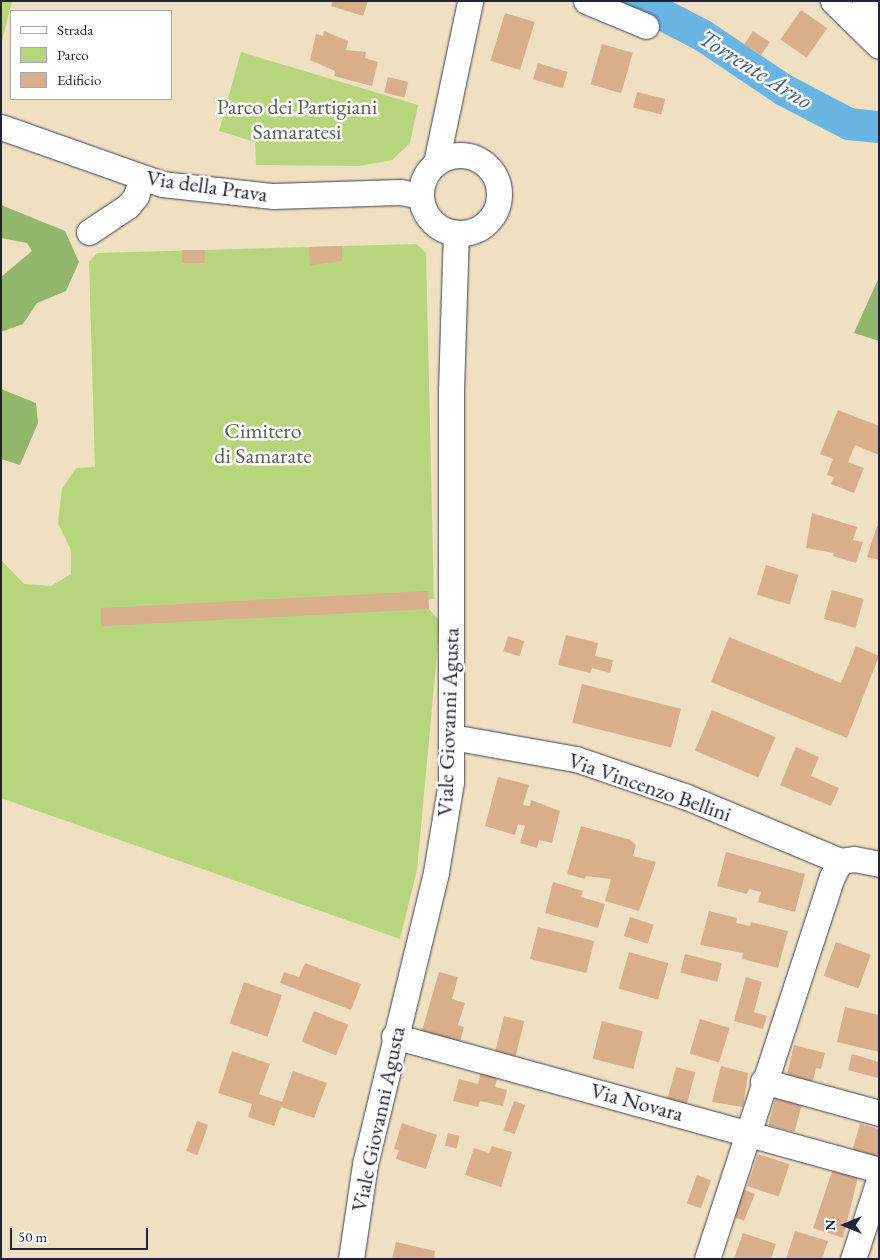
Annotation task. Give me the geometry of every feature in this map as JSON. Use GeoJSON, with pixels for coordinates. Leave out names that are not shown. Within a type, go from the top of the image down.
{"type":"FeatureCollection","features":[{"type":"Feature","properties":{"kind":"street"},"geometry":{"type":"LineString","coordinates":[[436,163],[447,119],[470,1]]}},
{"type":"Feature","properties":{"kind":"street"},"geometry":{"type":"LineString","coordinates":[[586,1],[646,26]]}},
{"type":"Feature","properties":{"kind":"street"},"geometry":{"type":"LineString","coordinates":[[833,1],[878,44]]}},
{"type":"Feature","properties":{"kind":"street"},"geometry":{"type":"LineString","coordinates":[[865,1],[879,16]]}},
{"type":"Feature","properties":{"kind":"street"},"geometry":{"type":"LineString","coordinates":[[447,119],[468,155]]}},
{"type":"Feature","properties":{"kind":"street","name":"Via della Prava"},"geometry":{"type":"LineString","coordinates":[[1,128],[141,179],[273,196],[400,192],[420,196]]}},
{"type":"Feature","properties":{"kind":"street"},"geometry":{"type":"LineString","coordinates":[[451,155],[468,155],[484,162],[495,175],[500,192],[497,209],[488,223],[473,232],[456,234],[438,228],[425,214],[420,196],[424,177],[436,163],[451,155]]}},
{"type":"Feature","properties":{"kind":"street"},"geometry":{"type":"LineString","coordinates":[[89,232],[128,206],[136,196],[141,179]]}},
{"type":"Feature","properties":{"kind":"street","name":"Viale Giovanni Agusta"},"geometry":{"type":"LineString","coordinates":[[352,1259],[365,1164],[445,827],[452,737],[451,390],[456,234]]}},
{"type":"Feature","properties":{"kind":"street","name":"Via Vincenzo Bellini"},"geometry":{"type":"LineString","coordinates":[[452,737],[576,759],[687,797],[840,861],[854,859],[879,864]]}},
{"type":"Feature","properties":{"kind":"street"},"geometry":{"type":"LineString","coordinates":[[707,1259],[763,1081],[832,878],[840,861]]}},
{"type":"Feature","properties":{"kind":"street","name":"Via Novara"},"geometry":{"type":"LineString","coordinates":[[394,1036],[879,1170]]}},
{"type":"Feature","properties":{"kind":"street"},"geometry":{"type":"LineString","coordinates":[[763,1081],[879,1113]]}},
{"type":"Feature","properties":{"kind":"street"},"geometry":{"type":"LineString","coordinates":[[853,1259],[879,1180]]}},
{"type":"Feature","properties":{"kind":"green space"},"geometry":{"type":"Polygon","coordinates":[[[1,1],[12,1],[2,41],[1,40],[1,1]]]}},
{"type":"Feature","properties":{"kind":"green space","name":"Parco dei Partigiani Samaratesi"},"geometry":{"type":"Polygon","coordinates":[[[241,52],[418,105],[410,143],[392,160],[359,166],[256,165],[255,142],[219,131],[241,52]]]}},
{"type":"Feature","properties":{"kind":"green space"},"geometry":{"type":"Polygon","coordinates":[[[1,205],[65,231],[79,262],[66,291],[37,303],[23,324],[1,332],[1,277],[32,251],[27,243],[1,238],[1,205]]]}},
{"type":"Feature","properties":{"kind":"green space","name":"Cimitero di Samarate"},"geometry":{"type":"Polygon","coordinates":[[[416,244],[426,253],[434,599],[428,600],[429,609],[440,621],[417,870],[400,939],[1,798],[1,560],[24,584],[51,586],[71,574],[71,550],[58,523],[62,489],[76,468],[95,467],[89,262],[97,253],[416,244]]]}},
{"type":"Feature","properties":{"kind":"green space"},"geometry":{"type":"Polygon","coordinates":[[[879,277],[879,341],[854,333],[879,277]]]}},
{"type":"Feature","properties":{"kind":"green space"},"geometry":{"type":"Polygon","coordinates":[[[1,389],[36,403],[38,423],[20,465],[1,459],[1,389]]]}},
{"type":"Feature","properties":{"kind":"building"},"geometry":{"type":"Polygon","coordinates":[[[333,1],[368,1],[363,16],[331,6],[333,1]]]}},
{"type":"Feature","properties":{"kind":"building"},"geometry":{"type":"Polygon","coordinates":[[[801,10],[827,28],[807,58],[780,39],[801,10]]]}},
{"type":"Feature","properties":{"kind":"building"},"geometry":{"type":"Polygon","coordinates":[[[505,13],[535,22],[520,70],[490,61],[505,13]]]}},
{"type":"Feature","properties":{"kind":"building"},"geometry":{"type":"Polygon","coordinates":[[[324,31],[348,41],[346,50],[366,52],[365,58],[378,62],[372,86],[334,76],[335,71],[310,60],[316,34],[323,36],[324,31]]]}},
{"type":"Feature","properties":{"kind":"building"},"geometry":{"type":"Polygon","coordinates":[[[753,31],[770,42],[761,55],[744,44],[753,31]]]}},
{"type":"Feature","properties":{"kind":"building"},"geometry":{"type":"Polygon","coordinates":[[[602,44],[633,53],[621,93],[590,84],[602,44]]]}},
{"type":"Feature","properties":{"kind":"building"},"geometry":{"type":"Polygon","coordinates":[[[538,63],[568,72],[563,88],[533,79],[538,63]]]}},
{"type":"Feature","properties":{"kind":"building"},"geometry":{"type":"Polygon","coordinates":[[[388,77],[408,82],[405,98],[384,93],[388,77]]]}},
{"type":"Feature","properties":{"kind":"building"},"geometry":{"type":"Polygon","coordinates":[[[637,92],[665,99],[661,115],[633,108],[637,92]]]}},
{"type":"Feature","properties":{"kind":"building"},"geometry":{"type":"Polygon","coordinates":[[[342,246],[342,261],[310,265],[309,247],[342,246]]]}},
{"type":"Feature","properties":{"kind":"building"},"geometry":{"type":"Polygon","coordinates":[[[182,250],[205,250],[205,263],[182,263],[182,250]]]}},
{"type":"Feature","properties":{"kind":"building"},"geometry":{"type":"Polygon","coordinates":[[[838,410],[879,426],[879,455],[855,445],[848,462],[864,468],[854,493],[831,484],[834,477],[827,475],[833,459],[820,454],[838,410]]]}},
{"type":"Feature","properties":{"kind":"building"},"geometry":{"type":"Polygon","coordinates":[[[812,513],[857,527],[853,540],[863,542],[856,563],[833,556],[834,553],[806,548],[812,513]]]}},
{"type":"Feature","properties":{"kind":"building"},"geometry":{"type":"Polygon","coordinates":[[[877,526],[879,526],[879,560],[867,557],[877,526]]]}},
{"type":"Feature","properties":{"kind":"building"},"geometry":{"type":"Polygon","coordinates":[[[766,565],[799,575],[789,605],[757,595],[766,565]]]}},
{"type":"Feature","properties":{"kind":"building"},"geometry":{"type":"Polygon","coordinates":[[[832,590],[864,599],[855,628],[824,619],[832,590]]]}},
{"type":"Feature","properties":{"kind":"building"},"geometry":{"type":"Polygon","coordinates":[[[428,591],[429,609],[101,626],[100,608],[428,591]]]}},
{"type":"Feature","properties":{"kind":"building"},"geometry":{"type":"Polygon","coordinates":[[[566,635],[598,643],[595,656],[613,660],[610,673],[592,668],[590,673],[558,665],[566,635]]]}},
{"type":"Feature","properties":{"kind":"building"},"geometry":{"type":"Polygon","coordinates":[[[508,636],[524,641],[520,656],[503,651],[508,636]]]}},
{"type":"Feature","properties":{"kind":"building"},"geometry":{"type":"Polygon","coordinates":[[[729,637],[841,683],[856,646],[879,656],[847,738],[711,682],[729,637]]]}},
{"type":"Feature","properties":{"kind":"building"},"geometry":{"type":"Polygon","coordinates":[[[582,684],[681,709],[671,747],[572,723],[582,684]]]}},
{"type":"Feature","properties":{"kind":"building"},"geometry":{"type":"Polygon","coordinates":[[[712,710],[776,737],[758,777],[695,751],[712,710]]]}},
{"type":"Feature","properties":{"kind":"building"},"geometry":{"type":"Polygon","coordinates":[[[796,747],[819,757],[811,776],[839,788],[831,806],[780,785],[796,747]]]}},
{"type":"Feature","properties":{"kind":"building"},"geometry":{"type":"Polygon","coordinates":[[[498,777],[529,785],[523,805],[530,806],[531,800],[560,811],[552,843],[539,840],[537,848],[520,843],[525,826],[518,824],[515,835],[485,826],[498,777]]]}},
{"type":"Feature","properties":{"kind":"building"},"geometry":{"type":"Polygon","coordinates":[[[581,826],[631,840],[636,845],[633,856],[656,862],[639,911],[605,901],[611,879],[586,876],[585,879],[567,874],[581,826]]]}},
{"type":"Feature","properties":{"kind":"building"},"geometry":{"type":"Polygon","coordinates":[[[726,852],[805,874],[795,912],[758,902],[761,892],[749,889],[747,894],[717,886],[726,852]]]}},
{"type":"Feature","properties":{"kind":"building"},"geometry":{"type":"Polygon","coordinates":[[[553,882],[583,891],[581,897],[605,904],[598,928],[545,913],[553,882]]]}},
{"type":"Feature","properties":{"kind":"building"},"geometry":{"type":"Polygon","coordinates":[[[709,911],[737,918],[736,923],[750,926],[751,922],[788,931],[778,968],[742,959],[743,953],[700,945],[709,911]]]}},
{"type":"Feature","properties":{"kind":"building"},"geometry":{"type":"Polygon","coordinates":[[[630,917],[654,925],[648,944],[624,936],[630,917]]]}},
{"type":"Feature","properties":{"kind":"building"},"geometry":{"type":"Polygon","coordinates":[[[538,927],[594,941],[586,973],[530,959],[538,927]]]}},
{"type":"Feature","properties":{"kind":"building"},"geometry":{"type":"Polygon","coordinates":[[[836,942],[871,955],[858,988],[824,976],[836,942]]]}},
{"type":"Feature","properties":{"kind":"building"},"geometry":{"type":"Polygon","coordinates":[[[629,952],[668,963],[658,1000],[619,989],[629,952]]]}},
{"type":"Feature","properties":{"kind":"building"},"geometry":{"type":"Polygon","coordinates":[[[685,954],[722,963],[717,982],[680,972],[685,954]]]}},
{"type":"Feature","properties":{"kind":"building"},"geometry":{"type":"Polygon","coordinates":[[[305,963],[361,984],[351,1010],[280,983],[284,972],[299,977],[305,963]]]}},
{"type":"Feature","properties":{"kind":"building"},"geometry":{"type":"Polygon","coordinates":[[[439,972],[458,977],[452,999],[465,1003],[458,1025],[464,1027],[459,1045],[421,1034],[439,972]]]}},
{"type":"Feature","properties":{"kind":"building"},"geometry":{"type":"Polygon","coordinates":[[[746,977],[762,982],[754,1012],[767,1016],[763,1029],[734,1021],[746,977]]]}},
{"type":"Feature","properties":{"kind":"building"},"geometry":{"type":"Polygon","coordinates":[[[244,982],[282,995],[267,1037],[230,1024],[244,982]]]}},
{"type":"Feature","properties":{"kind":"building"},"geometry":{"type":"Polygon","coordinates":[[[845,1007],[879,1015],[879,1052],[837,1042],[845,1007]]]}},
{"type":"Feature","properties":{"kind":"building"},"geometry":{"type":"Polygon","coordinates":[[[314,1011],[348,1025],[336,1055],[302,1042],[314,1011]]]}},
{"type":"Feature","properties":{"kind":"building"},"geometry":{"type":"Polygon","coordinates":[[[504,1016],[524,1021],[516,1056],[495,1051],[504,1016]]]}},
{"type":"Feature","properties":{"kind":"building"},"geometry":{"type":"Polygon","coordinates":[[[700,1019],[730,1028],[719,1062],[689,1053],[700,1019]]]}},
{"type":"Feature","properties":{"kind":"building"},"geometry":{"type":"Polygon","coordinates":[[[602,1021],[643,1031],[633,1069],[593,1059],[602,1021]]]}},
{"type":"Feature","properties":{"kind":"building"},"geometry":{"type":"Polygon","coordinates":[[[794,1045],[825,1053],[821,1069],[816,1068],[812,1085],[786,1079],[794,1045]]]}},
{"type":"Feature","properties":{"kind":"building"},"geometry":{"type":"Polygon","coordinates":[[[232,1051],[270,1064],[259,1094],[282,1102],[293,1071],[327,1083],[314,1118],[281,1107],[274,1126],[248,1117],[252,1104],[218,1093],[232,1051]]]}},
{"type":"Feature","properties":{"kind":"building"},"geometry":{"type":"Polygon","coordinates":[[[852,1054],[879,1062],[878,1078],[848,1070],[852,1054]]]}},
{"type":"Feature","properties":{"kind":"building"},"geometry":{"type":"Polygon","coordinates":[[[482,1066],[499,1071],[495,1087],[507,1090],[503,1106],[480,1101],[478,1107],[453,1101],[459,1079],[478,1084],[482,1066]]]}},
{"type":"Feature","properties":{"kind":"building"},"geometry":{"type":"Polygon","coordinates":[[[721,1066],[748,1073],[743,1107],[712,1102],[721,1066]]]}},
{"type":"Feature","properties":{"kind":"building"},"geometry":{"type":"Polygon","coordinates":[[[676,1067],[695,1072],[686,1108],[666,1103],[676,1067]]]}},
{"type":"Feature","properties":{"kind":"building"},"geometry":{"type":"Polygon","coordinates":[[[776,1097],[802,1104],[795,1132],[768,1125],[776,1097]]]}},
{"type":"Feature","properties":{"kind":"building"},"geometry":{"type":"Polygon","coordinates":[[[514,1101],[525,1105],[515,1134],[503,1130],[514,1101]]]}},
{"type":"Feature","properties":{"kind":"building"},"geometry":{"type":"Polygon","coordinates":[[[197,1121],[208,1125],[197,1155],[186,1151],[197,1121]]]}},
{"type":"Feature","properties":{"kind":"building"},"geometry":{"type":"Polygon","coordinates":[[[402,1123],[437,1135],[426,1169],[396,1159],[399,1150],[394,1149],[402,1123]]]}},
{"type":"Feature","properties":{"kind":"building"},"geometry":{"type":"Polygon","coordinates":[[[860,1124],[879,1129],[879,1159],[852,1151],[860,1124]]]}},
{"type":"Feature","properties":{"kind":"building"},"geometry":{"type":"Polygon","coordinates":[[[448,1133],[460,1136],[456,1149],[445,1146],[448,1133]]]}},
{"type":"Feature","properties":{"kind":"building"},"geometry":{"type":"Polygon","coordinates":[[[492,1146],[512,1152],[501,1187],[465,1175],[474,1148],[489,1153],[492,1146]]]}},
{"type":"Feature","properties":{"kind":"building"},"geometry":{"type":"Polygon","coordinates":[[[758,1154],[789,1164],[779,1197],[747,1186],[758,1154]]]}},
{"type":"Feature","properties":{"kind":"building"},"geometry":{"type":"Polygon","coordinates":[[[833,1169],[858,1177],[843,1238],[813,1228],[833,1169]]]}},
{"type":"Feature","properties":{"kind":"building"},"geometry":{"type":"Polygon","coordinates":[[[697,1175],[711,1180],[701,1208],[687,1203],[697,1175]]]}},
{"type":"Feature","properties":{"kind":"building"},"geometry":{"type":"Polygon","coordinates":[[[740,1188],[755,1194],[744,1221],[729,1215],[740,1188]]]}},
{"type":"Feature","properties":{"kind":"building"},"geometry":{"type":"Polygon","coordinates":[[[795,1231],[828,1241],[822,1259],[786,1259],[795,1231]]]}},
{"type":"Feature","properties":{"kind":"building"},"geometry":{"type":"Polygon","coordinates":[[[743,1233],[776,1244],[771,1259],[734,1259],[743,1233]]]}},
{"type":"Feature","properties":{"kind":"building"},"geometry":{"type":"Polygon","coordinates":[[[396,1242],[435,1251],[434,1259],[392,1259],[396,1242]]]}},
{"type":"Feature","properties":{"kind":"waterway","name":"Torrente Arno"},"geometry":{"type":"LineString","coordinates":[[636,1],[702,35],[784,90],[849,124],[879,127]]}}]}
